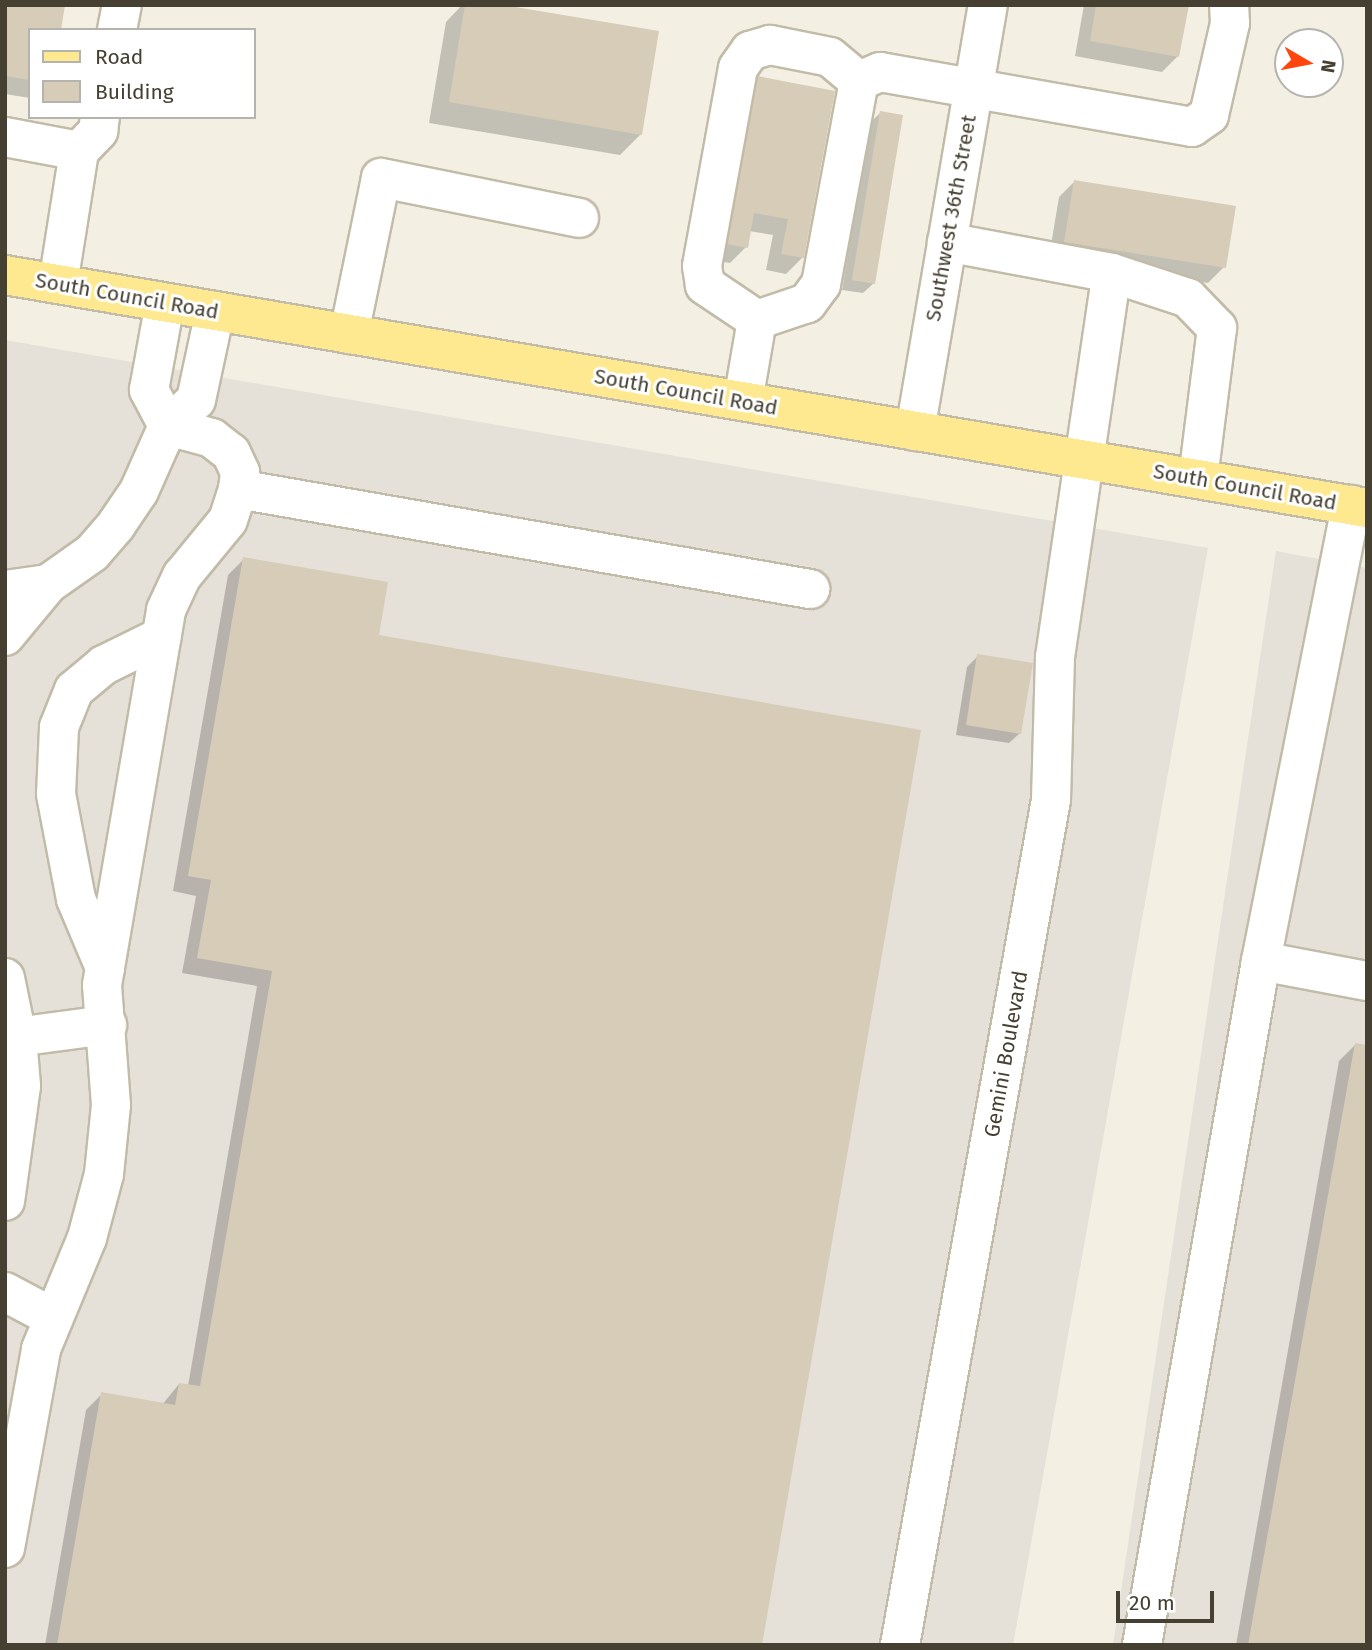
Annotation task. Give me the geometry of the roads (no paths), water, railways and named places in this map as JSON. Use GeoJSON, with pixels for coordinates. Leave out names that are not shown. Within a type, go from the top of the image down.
{"type":"FeatureCollection","features":[{"type":"Feature","properties":{"kind":"main road","name":"South Council Road"},"geometry":{"type":"LineString","coordinates":[[5,275],[1359,507]]}},
{"type":"Feature","properties":{"kind":"street"},"geometry":{"type":"LineString","coordinates":[[117,28],[122,5]]}},
{"type":"Feature","properties":{"kind":"street","name":"Southwest 36th Street"},"geometry":{"type":"LineString","coordinates":[[915,431],[988,5]]}},
{"type":"Feature","properties":{"kind":"street"},"geometry":{"type":"LineString","coordinates":[[859,81],[880,72],[1192,127],[1209,115],[1230,23],[1228,5]]}},
{"type":"Feature","properties":{"kind":"street"},"geometry":{"type":"LineString","coordinates":[[757,320],[705,285],[702,266],[738,68],[750,51],[770,45],[830,57],[859,81]]}},
{"type":"Feature","properties":{"kind":"street"},"geometry":{"type":"LineString","coordinates":[[757,320],[807,303],[821,284],[859,81]]}},
{"type":"Feature","properties":{"kind":"street"},"geometry":{"type":"LineString","coordinates":[[58,284],[79,151],[98,131],[100,119]]}},
{"type":"Feature","properties":{"kind":"street"},"geometry":{"type":"LineString","coordinates":[[5,137],[79,151]]}},
{"type":"Feature","properties":{"kind":"street"},"geometry":{"type":"LineString","coordinates":[[349,334],[381,178],[579,218]]}},
{"type":"Feature","properties":{"kind":"street"},"geometry":{"type":"LineString","coordinates":[[947,242],[1112,273],[1188,298],[1217,328],[1198,479]]}},
{"type":"Feature","properties":{"kind":"street","name":"Gemini Boulevard"},"geometry":{"type":"LineString","coordinates":[[900,1645],[1051,800],[1055,657],[1112,273]]}},
{"type":"Feature","properties":{"kind":"street"},"geometry":{"type":"LineString","coordinates":[[5,1548],[41,1349],[87,1238],[104,1174],[111,1105],[102,985],[166,610],[182,576],[228,520],[238,489],[240,472],[231,453],[212,438],[168,426],[149,390],[165,303]]}},
{"type":"Feature","properties":{"kind":"street"},"geometry":{"type":"LineString","coordinates":[[5,636],[47,584],[92,553],[116,526],[139,491],[168,426],[195,400],[215,311]]}},
{"type":"Feature","properties":{"kind":"street"},"geometry":{"type":"LineString","coordinates":[[743,401],[757,320]]}},
{"type":"Feature","properties":{"kind":"street"},"geometry":{"type":"LineString","coordinates":[[238,489],[810,589]]}},
{"type":"Feature","properties":{"kind":"street"},"geometry":{"type":"LineString","coordinates":[[1142,1645],[1261,961],[1359,507]]}},
{"type":"Feature","properties":{"kind":"street"},"geometry":{"type":"LineString","coordinates":[[5,590],[47,584]]}},
{"type":"Feature","properties":{"kind":"street"},"geometry":{"type":"LineString","coordinates":[[105,968],[76,899],[58,808],[59,727],[74,690],[104,665],[162,637]]}},
{"type":"Feature","properties":{"kind":"street"},"geometry":{"type":"LineString","coordinates":[[1261,961],[1367,981]]}},
{"type":"Feature","properties":{"kind":"street"},"geometry":{"type":"LineString","coordinates":[[5,978],[17,1037],[18,1122],[5,1201]]}},
{"type":"Feature","properties":{"kind":"street"},"geometry":{"type":"LineString","coordinates":[[17,1037],[107,1025]]}},
{"type":"Feature","properties":{"kind":"street"},"geometry":{"type":"LineString","coordinates":[[5,1292],[54,1318]]}}]}
